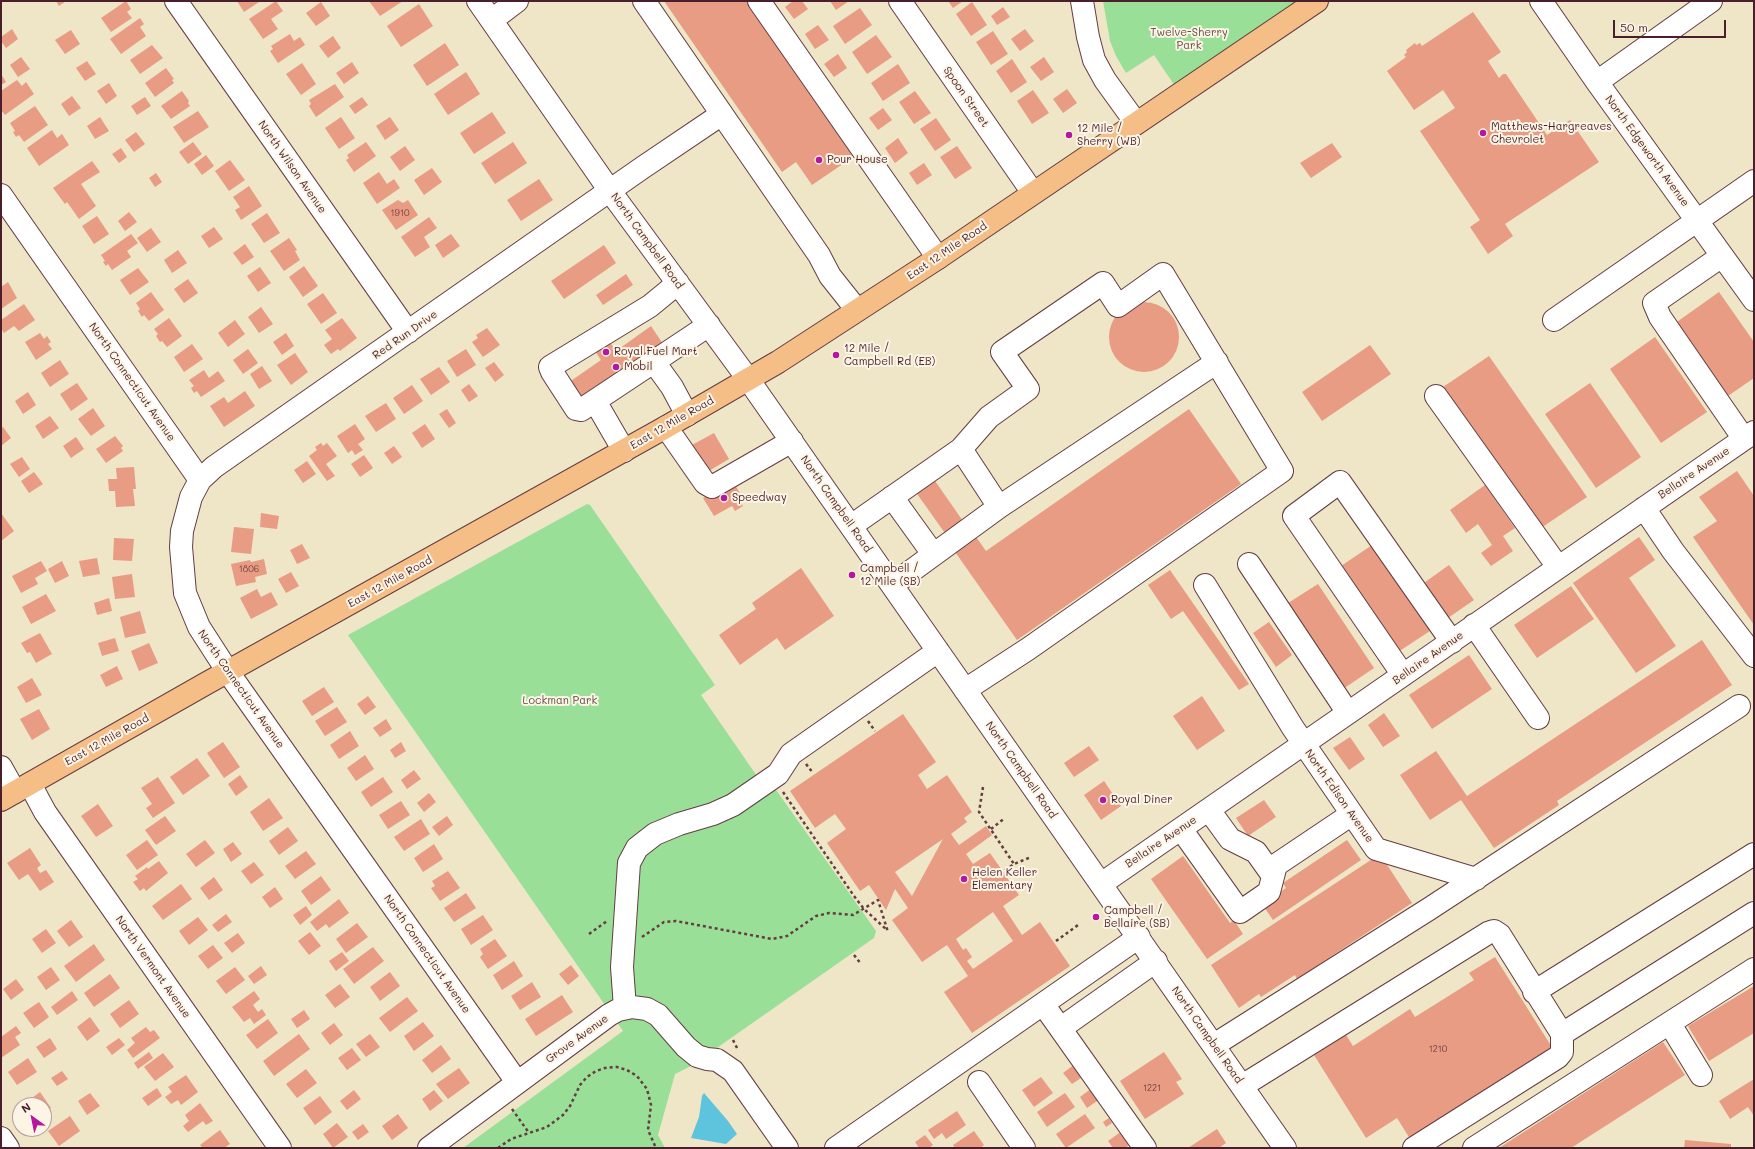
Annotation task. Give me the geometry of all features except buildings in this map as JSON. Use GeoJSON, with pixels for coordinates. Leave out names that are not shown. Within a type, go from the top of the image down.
{"type":"FeatureCollection","features":[{"type":"Feature","properties":{"kind":"main road","name":"East 12 Mile Road"},"geometry":{"type":"LineString","coordinates":[[15,792],[624,451],[778,362],[938,258],[1317,1]]}},
{"type":"Feature","properties":{"kind":"street","name":"North Wilson Avenue"},"geometry":{"type":"LineString","coordinates":[[176,1],[408,332]]}},
{"type":"Feature","properties":{"kind":"street","name":"North Campbell Road"},"geometry":{"type":"LineString","coordinates":[[478,1],[610,191],[792,441],[1285,1148]]}},
{"type":"Feature","properties":{"kind":"street"},"geometry":{"type":"LineString","coordinates":[[492,20],[517,1]]}},
{"type":"Feature","properties":{"kind":"street"},"geometry":{"type":"LineString","coordinates":[[644,1],[819,255],[830,276],[857,310]]}},
{"type":"Feature","properties":{"kind":"street"},"geometry":{"type":"LineString","coordinates":[[759,1],[938,258]]}},
{"type":"Feature","properties":{"kind":"street","name":"Spoon Street"},"geometry":{"type":"LineString","coordinates":[[900,1],[1033,193]]}},
{"type":"Feature","properties":{"kind":"street"},"geometry":{"type":"LineString","coordinates":[[1082,1],[1088,37],[1094,60],[1105,80],[1136,123]]}},
{"type":"Feature","properties":{"kind":"street","name":"North Edgeworth Avenue"},"geometry":{"type":"LineString","coordinates":[[1541,1],[1597,82],[1754,300]]}},
{"type":"Feature","properties":{"kind":"street"},"geometry":{"type":"LineString","coordinates":[[1597,82],[1711,1]]}},
{"type":"Feature","properties":{"kind":"street","name":"Red Run Drive"},"geometry":{"type":"LineString","coordinates":[[200,480],[214,467],[722,114]]}},
{"type":"Feature","properties":{"kind":"street"},"geometry":{"type":"LineString","coordinates":[[1554,320],[1754,181]]}},
{"type":"Feature","properties":{"kind":"street","name":"North Connecticut Avenue"},"geometry":{"type":"LineString","coordinates":[[1,195],[200,480],[191,496],[182,531],[181,547],[183,580],[190,608],[199,627],[228,672],[517,1082]]}},
{"type":"Feature","properties":{"kind":"street"},"geometry":{"type":"LineString","coordinates":[[1722,256],[1654,303],[1660,317],[1749,435]]}},
{"type":"Feature","properties":{"kind":"street"},"geometry":{"type":"LineString","coordinates":[[851,526],[961,449],[989,417],[1028,389],[1002,352],[1103,283],[1118,306],[1164,274],[1282,471],[1028,650],[965,690]]}},
{"type":"Feature","properties":{"kind":"street"},"geometry":{"type":"LineString","coordinates":[[678,283],[650,306],[550,367],[576,409],[581,410],[709,325]]}},
{"type":"Feature","properties":{"kind":"street"},"geometry":{"type":"LineString","coordinates":[[654,362],[672,387],[687,415]]}},
{"type":"Feature","properties":{"kind":"street"},"geometry":{"type":"LineString","coordinates":[[892,585],[999,507],[1218,362]]}},
{"type":"Feature","properties":{"kind":"street"},"geometry":{"type":"LineString","coordinates":[[1436,396],[1558,567]]}},
{"type":"Feature","properties":{"kind":"street"},"geometry":{"type":"LineString","coordinates":[[595,401],[624,451]]}},
{"type":"Feature","properties":{"kind":"street"},"geometry":{"type":"LineString","coordinates":[[666,427],[705,483],[712,487],[792,441]]}},
{"type":"Feature","properties":{"kind":"street","name":"Bellaire Avenue"},"geometry":{"type":"LineString","coordinates":[[1101,884],[1749,435]]}},
{"type":"Feature","properties":{"kind":"street"},"geometry":{"type":"LineString","coordinates":[[961,449],[999,507]]}},
{"type":"Feature","properties":{"kind":"street"},"geometry":{"type":"LineString","coordinates":[[1403,675],[1294,516],[1340,482],[1452,642]]}},
{"type":"Feature","properties":{"kind":"street"},"geometry":{"type":"LineString","coordinates":[[892,497],[928,547],[931,556]]}},
{"type":"Feature","properties":{"kind":"street"},"geometry":{"type":"LineString","coordinates":[[1644,508],[1673,551],[1754,656]]}},
{"type":"Feature","properties":{"kind":"street"},"geometry":{"type":"LineString","coordinates":[[1249,564],[1348,712]]}},
{"type":"Feature","properties":{"kind":"street","name":"North Edison Avenue"},"geometry":{"type":"LineString","coordinates":[[1205,585],[1303,743],[1376,849],[1476,879]]}},
{"type":"Feature","properties":{"kind":"street"},"geometry":{"type":"LineString","coordinates":[[1474,625],[1538,718]]}},
{"type":"Feature","properties":{"kind":"street"},"geometry":{"type":"LineString","coordinates":[[625,1008],[622,982],[629,863],[638,848],[655,834],[679,824],[713,814],[733,805],[778,774],[791,754],[938,651]]}},
{"type":"Feature","properties":{"kind":"street"},"geometry":{"type":"LineString","coordinates":[[1214,1045],[1476,879],[1739,706]]}},
{"type":"Feature","properties":{"kind":"street","name":"North Vermont Avenue"},"geometry":{"type":"LineString","coordinates":[[1,767],[15,792],[40,805],[280,1148]]}},
{"type":"Feature","properties":{"kind":"street"},"geometry":{"type":"LineString","coordinates":[[1209,810],[1230,840],[1256,852],[1273,876]]}},
{"type":"Feature","properties":{"kind":"street"},"geometry":{"type":"LineString","coordinates":[[1181,829],[1240,912],[1268,892],[1276,865],[1352,814]]}},
{"type":"Feature","properties":{"kind":"street"},"geometry":{"type":"LineString","coordinates":[[1534,992],[1754,854]]}},
{"type":"Feature","properties":{"kind":"street"},"geometry":{"type":"LineString","coordinates":[[1562,1034],[1754,912]]}},
{"type":"Feature","properties":{"kind":"street"},"geometry":{"type":"LineString","coordinates":[[1242,1086],[1338,1025],[1488,933],[1494,931],[1500,935],[1534,992],[1562,1034],[1562,1052],[1558,1057],[1414,1148]]}},
{"type":"Feature","properties":{"kind":"street"},"geometry":{"type":"LineString","coordinates":[[836,1148],[1139,937]]}},
{"type":"Feature","properties":{"kind":"street"},"geometry":{"type":"LineString","coordinates":[[1061,1028],[1156,962]]}},
{"type":"Feature","properties":{"kind":"street"},"geometry":{"type":"LineString","coordinates":[[1474,1148],[1754,969]]}},
{"type":"Feature","properties":{"kind":"street"},"geometry":{"type":"LineString","coordinates":[[1044,1004],[1145,1148]]}},
{"type":"Feature","properties":{"kind":"street","name":"Grove Avenue"},"geometry":{"type":"LineString","coordinates":[[517,1082],[609,1015],[625,1008],[640,1008],[653,1011],[663,1019],[686,1047],[697,1056],[717,1060],[733,1071],[787,1148]]}},
{"type":"Feature","properties":{"kind":"street"},"geometry":{"type":"LineString","coordinates":[[1670,1024],[1700,1075]]}},
{"type":"Feature","properties":{"kind":"street"},"geometry":{"type":"LineString","coordinates":[[428,1148],[517,1082]]}},
{"type":"Feature","properties":{"kind":"street"},"geometry":{"type":"LineString","coordinates":[[979,1082],[1024,1148]]}},
{"type":"Feature","properties":{"kind":"street"},"geometry":{"type":"LineString","coordinates":[[1,1138],[8,1148]]}},
{"type":"Feature","properties":{"kind":"path"},"geometry":{"type":"LineString","coordinates":[[623,950],[664,922],[676,921],[772,939],[787,936],[816,916],[829,913],[853,915],[864,909],[878,900],[888,932],[864,909],[773,777]]}},
{"type":"Feature","properties":{"kind":"path"},"geometry":{"type":"LineString","coordinates":[[983,787],[979,812],[1014,864]]}},
{"type":"Feature","properties":{"kind":"path"},"geometry":{"type":"LineString","coordinates":[[990,829],[1005,818]]}},
{"type":"Feature","properties":{"kind":"path"},"geometry":{"type":"LineString","coordinates":[[1005,870],[1014,864],[1031,857]]}},
{"type":"Feature","properties":{"kind":"path"},"geometry":{"type":"LineString","coordinates":[[1056,941],[1078,925]]}},
{"type":"Feature","properties":{"kind":"path"},"geometry":{"type":"LineString","coordinates":[[854,955],[861,964]]}},
{"type":"Feature","properties":{"kind":"path"},"geometry":{"type":"LineString","coordinates":[[733,1040],[738,1050]]}},
{"type":"Feature","properties":{"kind":"path"},"geometry":{"type":"LineString","coordinates":[[498,1148],[511,1139],[547,1127],[563,1115],[570,1106],[580,1085],[587,1077],[606,1068],[627,1070],[637,1076],[647,1089],[651,1105],[648,1130],[656,1148]]}},
{"type":"Feature","properties":{"kind":"path"},"geometry":{"type":"LineString","coordinates":[[512,1109],[529,1133]]}},
{"type":"Feature","properties":{"kind":"green space","name":"Twelve-Sherry Park"},"geometry":{"type":"Polygon","coordinates":[[[1103,1],[1313,1],[1179,92],[1154,55],[1126,73],[1116,56],[1110,41],[1103,1]]]}},
{"type":"Feature","properties":{"kind":"green space","name":"Lockman Park"},"geometry":{"type":"Polygon","coordinates":[[[587,504],[590,505],[715,685],[701,695],[759,779],[774,787],[876,931],[874,938],[691,1066],[675,1074],[658,1135],[665,1148],[463,1148],[623,1031],[348,635],[587,504]]]}},
{"type":"Feature","properties":{"kind":"water"},"geometry":{"type":"Polygon","coordinates":[[[704,1093],[737,1134],[726,1144],[691,1138],[699,1117],[702,1096],[704,1093]]]}},
{"type":"Feature","properties":{"kind":"place","name":"Matthews-Hargreaves Chevrolet"},"geometry":{"type":"Point","coordinates":[1483,133]}},
{"type":"Feature","properties":{"kind":"place","name":"12 Mile / Sherry (WB)"},"geometry":{"type":"Point","coordinates":[1069,135]}},
{"type":"Feature","properties":{"kind":"place","name":"Pour House"},"geometry":{"type":"Point","coordinates":[819,160]}},
{"type":"Feature","properties":{"kind":"place","name":"Royal Fuel Mart"},"geometry":{"type":"Point","coordinates":[606,352]}},
{"type":"Feature","properties":{"kind":"place","name":"12 Mile / Campbell Rd (EB)"},"geometry":{"type":"Point","coordinates":[836,355]}},
{"type":"Feature","properties":{"kind":"place","name":"Mobil"},"geometry":{"type":"Point","coordinates":[616,367]}},
{"type":"Feature","properties":{"kind":"place","name":"Speedway"},"geometry":{"type":"Point","coordinates":[724,498]}},
{"type":"Feature","properties":{"kind":"place","name":"Campbell / 12 Mile (SB)"},"geometry":{"type":"Point","coordinates":[852,575]}},
{"type":"Feature","properties":{"kind":"place","name":"Royal Diner"},"geometry":{"type":"Point","coordinates":[1103,800]}},
{"type":"Feature","properties":{"kind":"place","name":"Helen Keller Elementary"},"geometry":{"type":"Point","coordinates":[964,879]}},
{"type":"Feature","properties":{"kind":"place","name":"Campbell / Bellaire (SB)"},"geometry":{"type":"Point","coordinates":[1096,917]}}]}
